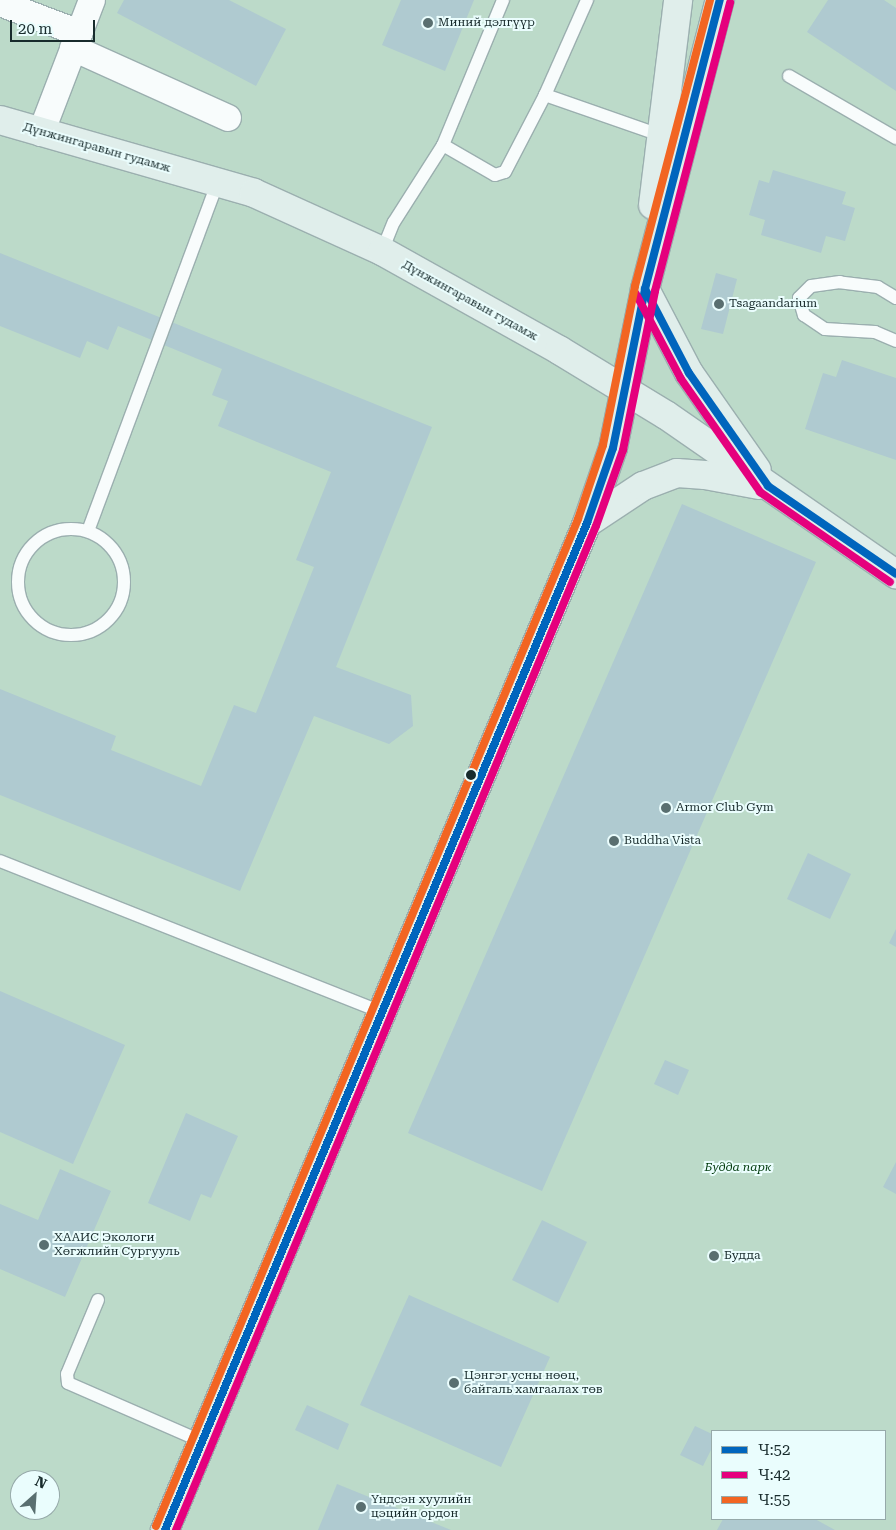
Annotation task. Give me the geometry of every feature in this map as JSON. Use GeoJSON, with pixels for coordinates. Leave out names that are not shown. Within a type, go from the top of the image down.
{"type":"FeatureCollection","features":[{"type":"Feature","properties":{"kind":"main road"},"geometry":{"type":"LineString","coordinates":[[678,0],[660,135],[645,289],[688,373],[768,486]]}},
{"type":"Feature","properties":{"kind":"main road"},"geometry":{"type":"LineString","coordinates":[[165,1530],[383,1013],[586,523],[613,448],[645,289],[720,0]]}},
{"type":"Feature","properties":{"kind":"main road","name":"Дүнжингаравын гудамж"},"geometry":{"type":"LineString","coordinates":[[0,120],[254,193],[382,251],[624,389],[896,574]]}},
{"type":"Feature","properties":{"kind":"main road"},"geometry":{"type":"LineString","coordinates":[[586,523],[643,486],[677,473],[705,475],[768,486]]}},
{"type":"Feature","properties":{"kind":"street"},"geometry":{"type":"LineString","coordinates":[[41,133],[92,0]]}},
{"type":"Feature","properties":{"kind":"street"},"geometry":{"type":"LineString","coordinates":[[0,3],[228,118]]}},
{"type":"Feature","properties":{"kind":"lane"},"geometry":{"type":"LineString","coordinates":[[382,251],[394,222],[443,145],[503,0]]}},
{"type":"Feature","properties":{"kind":"lane"},"geometry":{"type":"LineString","coordinates":[[443,145],[495,175],[505,172],[545,96],[587,0]]}},
{"type":"Feature","properties":{"kind":"lane"},"geometry":{"type":"LineString","coordinates":[[789,76],[896,138]]}},
{"type":"Feature","properties":{"kind":"lane"},"geometry":{"type":"LineString","coordinates":[[545,96],[660,135]]}},
{"type":"Feature","properties":{"kind":"lane"},"geometry":{"type":"LineString","coordinates":[[88,531],[218,182]]}},
{"type":"Feature","properties":{"kind":"lane"},"geometry":{"type":"LineString","coordinates":[[896,298],[878,287],[840,282],[811,286],[799,298],[804,315],[825,329],[876,332],[896,341]]}},
{"type":"Feature","properties":{"kind":"lane"},"geometry":{"type":"LineString","coordinates":[[72,528],[88,531],[105,540],[120,560],[124,578],[122,597],[113,615],[99,627],[81,634],[62,635],[45,629],[31,617],[19,596],[17,577],[22,559],[37,540],[54,531],[72,528]]}},
{"type":"Feature","properties":{"kind":"lane"},"geometry":{"type":"LineString","coordinates":[[0,861],[383,1013]]}},
{"type":"Feature","properties":{"kind":"lane"},"geometry":{"type":"LineString","coordinates":[[98,1300],[67,1374],[68,1383],[201,1441]]}},
{"type":"Feature","properties":{"kind":"green space","name":"Будда парк"},"geometry":{"type":"Polygon","coordinates":[[[0,0],[896,0],[896,1530],[0,1530],[0,0]]]}},
{"type":"Feature","properties":{"kind":"building"},"geometry":{"type":"Polygon","coordinates":[[[124,0],[229,0],[286,29],[256,86],[117,13],[124,0]]]}},
{"type":"Feature","properties":{"kind":"building","name":"Миний дэлгүүр"},"geometry":{"type":"Polygon","coordinates":[[[401,0],[474,0],[445,71],[382,45],[401,0]]]}},
{"type":"Feature","properties":{"kind":"building"},"geometry":{"type":"Polygon","coordinates":[[[828,0],[884,0],[896,8],[896,91],[807,32],[828,0]]]}},
{"type":"Feature","properties":{"kind":"building"},"geometry":{"type":"Polygon","coordinates":[[[773,170],[846,192],[842,204],[855,208],[845,241],[826,236],[821,253],[761,235],[765,220],[749,215],[759,180],[769,183],[773,170]]]}},
{"type":"Feature","properties":{"kind":"building"},"geometry":{"type":"Polygon","coordinates":[[[0,253],[432,427],[336,667],[411,695],[413,726],[389,744],[314,716],[240,891],[0,795],[0,689],[116,736],[111,750],[201,786],[234,705],[256,713],[314,567],[296,560],[331,472],[218,426],[228,401],[212,395],[222,369],[118,326],[108,350],[87,341],[80,358],[0,326],[0,253]]]}},
{"type":"Feature","properties":{"kind":"building","name":"Tsagaandarium"},"geometry":{"type":"Polygon","coordinates":[[[716,273],[737,279],[723,334],[701,329],[716,273]]]}},
{"type":"Feature","properties":{"kind":"building"},"geometry":{"type":"Polygon","coordinates":[[[842,360],[896,378],[896,460],[805,429],[823,373],[836,377],[842,360]]]}},
{"type":"Feature","properties":{"kind":"building","name":"Buddha Vista"},"geometry":{"type":"Polygon","coordinates":[[[682,504],[816,562],[542,1191],[408,1133],[682,504]]]}},
{"type":"Feature","properties":{"kind":"building"},"geometry":{"type":"Polygon","coordinates":[[[808,853],[851,874],[830,919],[787,899],[808,853]]]}},
{"type":"Feature","properties":{"kind":"building"},"geometry":{"type":"Polygon","coordinates":[[[896,929],[896,947],[889,943],[896,929]]]}},
{"type":"Feature","properties":{"kind":"building"},"geometry":{"type":"Polygon","coordinates":[[[0,991],[125,1045],[73,1164],[0,1132],[0,991]]]}},
{"type":"Feature","properties":{"kind":"building"},"geometry":{"type":"Polygon","coordinates":[[[665,1060],[689,1070],[678,1095],[654,1084],[665,1060]]]}},
{"type":"Feature","properties":{"kind":"building"},"geometry":{"type":"Polygon","coordinates":[[[186,1113],[238,1136],[211,1198],[201,1194],[190,1221],[148,1203],[186,1113]]]}},
{"type":"Feature","properties":{"kind":"building"},"geometry":{"type":"Polygon","coordinates":[[[896,1162],[896,1194],[883,1187],[896,1162]]]}},
{"type":"Feature","properties":{"kind":"building","name":"ХААИС Экологи Хөгжлийн Сургууль"},"geometry":{"type":"Polygon","coordinates":[[[60,1169],[111,1191],[65,1297],[0,1269],[0,1204],[38,1220],[60,1169]]]}},
{"type":"Feature","properties":{"kind":"building"},"geometry":{"type":"Polygon","coordinates":[[[542,1220],[587,1242],[558,1303],[512,1280],[542,1220]]]}},
{"type":"Feature","properties":{"kind":"building"},"geometry":{"type":"Polygon","coordinates":[[[409,1295],[550,1357],[501,1467],[360,1405],[409,1295]]]}},
{"type":"Feature","properties":{"kind":"building"},"geometry":{"type":"Polygon","coordinates":[[[307,1405],[349,1424],[338,1450],[295,1430],[307,1405]]]}},
{"type":"Feature","properties":{"kind":"building"},"geometry":{"type":"Polygon","coordinates":[[[695,1426],[711,1434],[711,1450],[703,1466],[680,1455],[695,1426]]]}},
{"type":"Feature","properties":{"kind":"building","name":"Үндсэн хуулийн цэцийн ордон"},"geometry":{"type":"Polygon","coordinates":[[[337,1484],[451,1530],[318,1530],[337,1484]]]}},
{"type":"Feature","properties":{"kind":"building"},"geometry":{"type":"Polygon","coordinates":[[[722,1520],[817,1520],[835,1530],[717,1530],[722,1520]]]}},
{"type":"Feature","properties":{"kind":"transit line","name":"Ч:55"},"geometry":{"type":"LineString","coordinates":[[156,1526],[578,519],[603,445],[635,286],[710,0]]}},
{"type":"Feature","properties":{"kind":"transit line","name":"Ч:52"},"geometry":{"type":"LineString","coordinates":[[165,1530],[587,523],[613,448],[645,289],[720,0]]}},
{"type":"Feature","properties":{"kind":"transit line","name":"Ч:42"},"geometry":{"type":"LineString","coordinates":[[176,1530],[596,526],[623,450],[655,291],[730,3]]}},
{"type":"Feature","properties":{"kind":"transit line","name":"Ч:52"},"geometry":{"type":"LineString","coordinates":[[645,289],[689,373],[768,486],[896,574]]}},
{"type":"Feature","properties":{"kind":"transit line","name":"Ч:42"},"geometry":{"type":"LineString","coordinates":[[636,294],[681,379],[760,492],[890,582]]}},
{"type":"Feature","properties":{"kind":"place","name":"Миний дэлгүүр"},"geometry":{"type":"Point","coordinates":[428,23]}},
{"type":"Feature","properties":{"kind":"place","name":"Tsagaandarium"},"geometry":{"type":"Point","coordinates":[719,304]}},
{"type":"Feature","properties":{"kind":"place","name":"Armor Club Gym"},"geometry":{"type":"Point","coordinates":[666,808]}},
{"type":"Feature","properties":{"kind":"place","name":"Buddha Vista"},"geometry":{"type":"Point","coordinates":[614,841]}},
{"type":"Feature","properties":{"kind":"place","name":"ХААИС Экологи Хөгжлийн Сургууль"},"geometry":{"type":"Point","coordinates":[44,1245]}},
{"type":"Feature","properties":{"kind":"place","name":"Будда"},"geometry":{"type":"Point","coordinates":[714,1256]}},
{"type":"Feature","properties":{"kind":"place","name":"Цэнгэг усны нөөц, байгаль хамгаалах төв"},"geometry":{"type":"Point","coordinates":[454,1383]}},
{"type":"Feature","properties":{"kind":"place","name":"Үндсэн хуулийн цэцийн ордон"},"geometry":{"type":"Point","coordinates":[361,1507]}}]}
